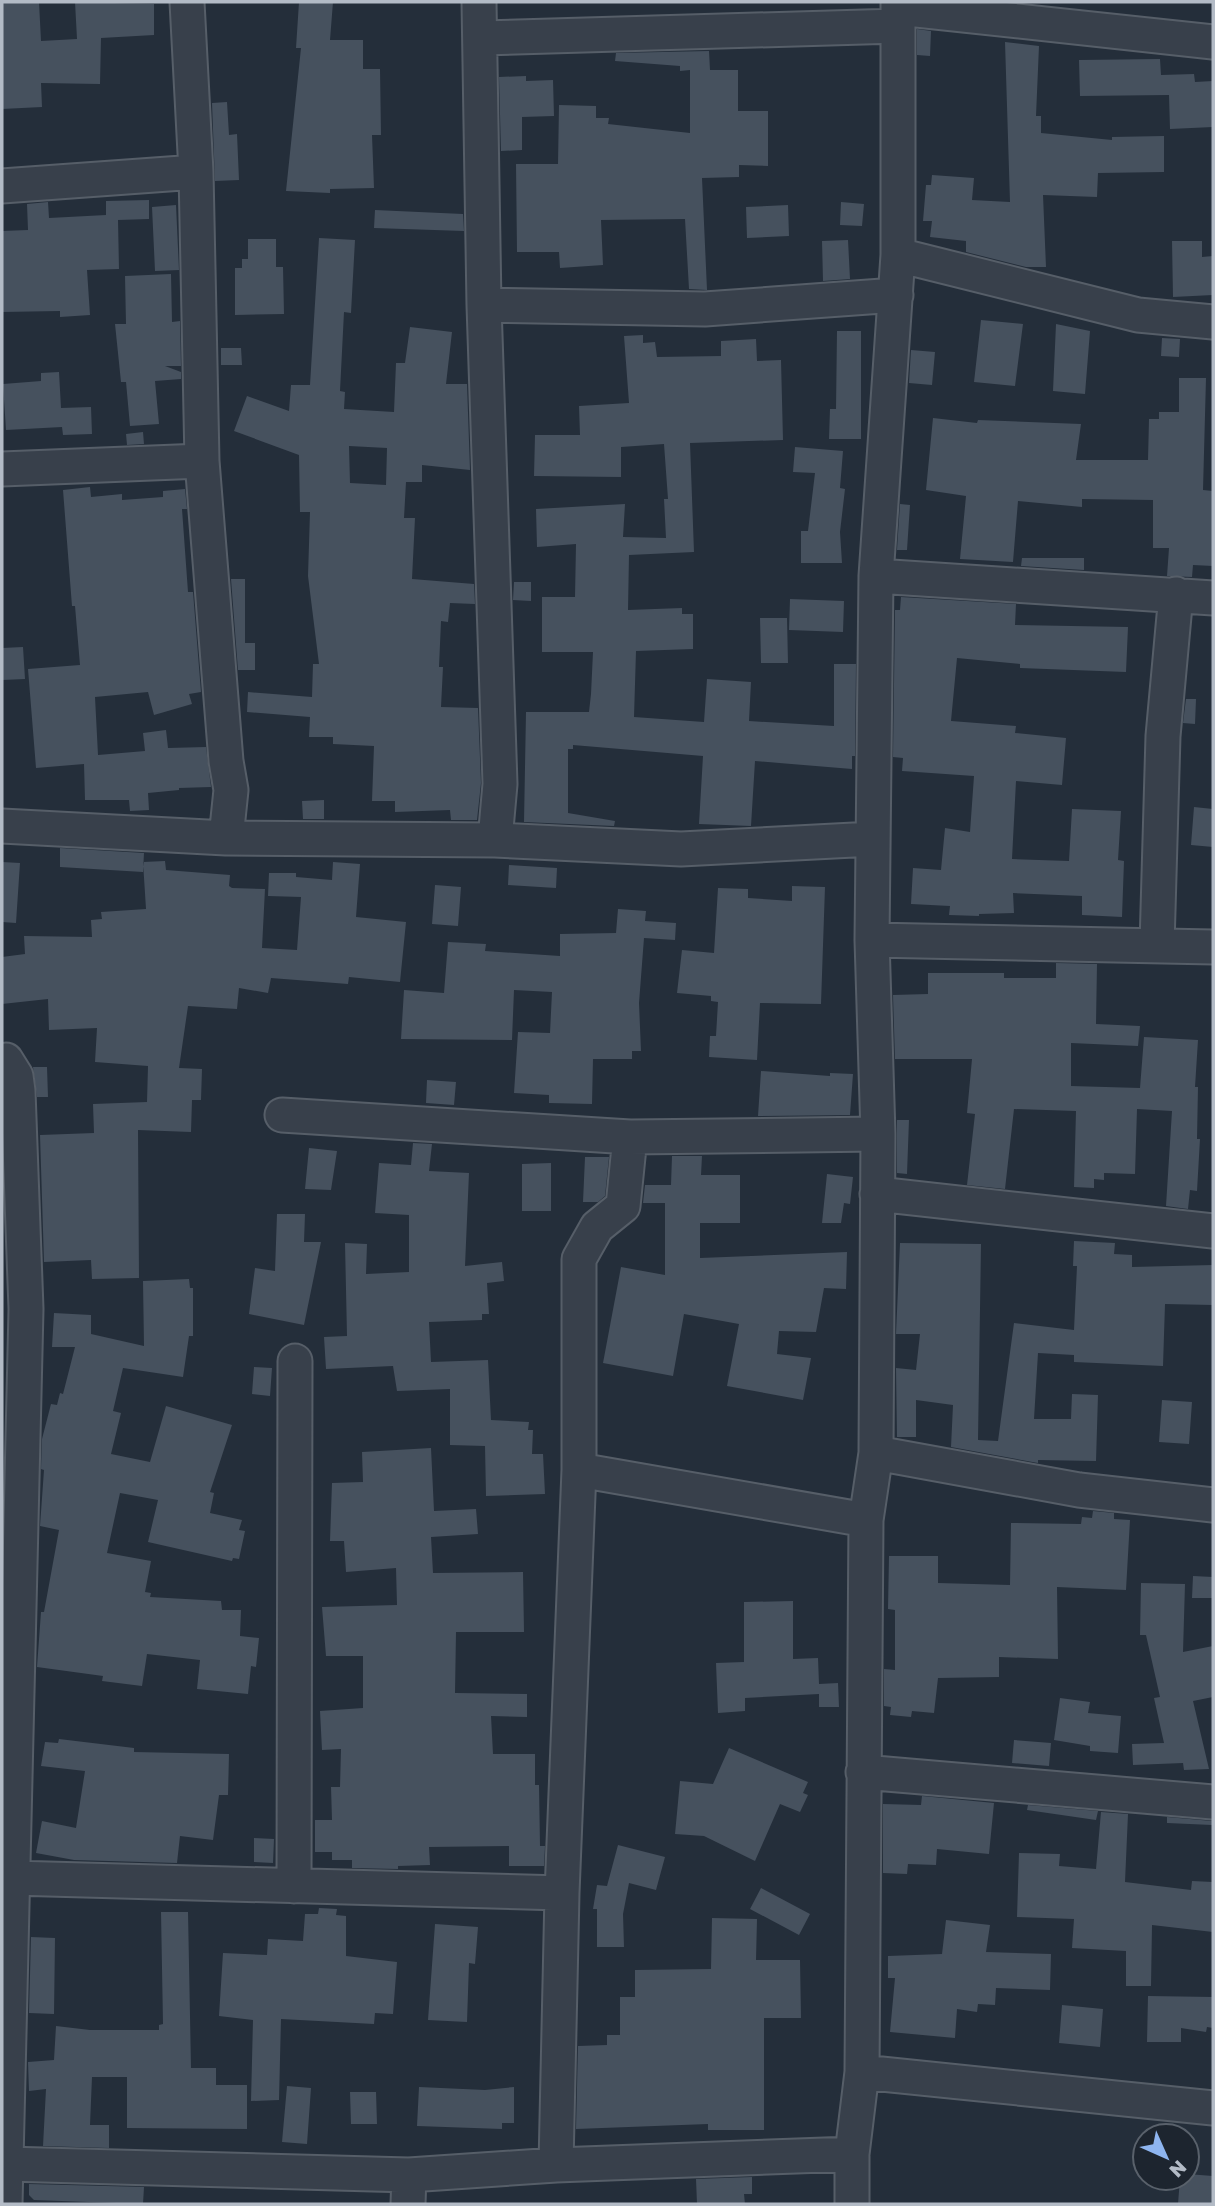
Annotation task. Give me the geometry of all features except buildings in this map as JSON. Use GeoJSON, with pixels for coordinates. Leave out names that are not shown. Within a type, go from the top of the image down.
{"type":"FeatureCollection","features":[{"type":"Feature","properties":{"kind":"street"},"geometry":{"type":"LineString","coordinates":[[187,2],[196,172],[202,461],[226,761],[231,790],[226,838]]}},
{"type":"Feature","properties":{"kind":"street"},"geometry":{"type":"LineString","coordinates":[[479,2],[482,38],[484,305],[500,783],[495,840]]}},
{"type":"Feature","properties":{"kind":"street"},"geometry":{"type":"LineString","coordinates":[[482,38],[898,12],[1213,41]]}},
{"type":"Feature","properties":{"kind":"street"},"geometry":{"type":"LineString","coordinates":[[852,2204],[852,2154],[862,2072],[866,1520],[876,1453],[878,1134],[872,940],[876,576],[898,255],[898,12]]}},
{"type":"Feature","properties":{"kind":"street"},"geometry":{"type":"LineString","coordinates":[[2,187],[196,172]]}},
{"type":"Feature","properties":{"kind":"street"},"geometry":{"type":"LineString","coordinates":[[898,255],[1138,315],[1213,321]]}},
{"type":"Feature","properties":{"kind":"street"},"geometry":{"type":"LineString","coordinates":[[484,305],[705,309],[896,295]]}},
{"type":"Feature","properties":{"kind":"street"},"geometry":{"type":"LineString","coordinates":[[2,469],[202,461]]}},
{"type":"Feature","properties":{"kind":"street"},"geometry":{"type":"LineString","coordinates":[[876,576],[1213,598]]}},
{"type":"Feature","properties":{"kind":"street"},"geometry":{"type":"LineString","coordinates":[[1157,945],[1163,736],[1176,594]]}},
{"type":"Feature","properties":{"kind":"street"},"geometry":{"type":"LineString","coordinates":[[2,826],[226,838],[495,840],[681,849],[873,839]]}},
{"type":"Feature","properties":{"kind":"street"},"geometry":{"type":"LineString","coordinates":[[872,940],[1213,947]]}},
{"type":"Feature","properties":{"kind":"street"},"geometry":{"type":"LineString","coordinates":[[2,1061],[6,1060],[16,1076],[18,1091],[26,1309],[5,2204]]}},
{"type":"Feature","properties":{"kind":"street"},"geometry":{"type":"LineString","coordinates":[[282,1115],[630,1137],[878,1134]]}},
{"type":"Feature","properties":{"kind":"street"},"geometry":{"type":"LineString","coordinates":[[556,2165],[562,1893],[579,1470],[579,1259],[597,1227],[623,1206],[630,1137]]}},
{"type":"Feature","properties":{"kind":"street"},"geometry":{"type":"LineString","coordinates":[[877,1194],[1213,1231]]}},
{"type":"Feature","properties":{"kind":"street"},"geometry":{"type":"LineString","coordinates":[[294,1886],[295,1361]]}},
{"type":"Feature","properties":{"kind":"street"},"geometry":{"type":"LineString","coordinates":[[876,1453],[1079,1490],[1213,1505]]}},
{"type":"Feature","properties":{"kind":"street"},"geometry":{"type":"LineString","coordinates":[[579,1470],[866,1520]]}},
{"type":"Feature","properties":{"kind":"street"},"geometry":{"type":"LineString","coordinates":[[863,1772],[1213,1802]]}},
{"type":"Feature","properties":{"kind":"street"},"geometry":{"type":"LineString","coordinates":[[12,1878],[562,1893]]}},
{"type":"Feature","properties":{"kind":"street"},"geometry":{"type":"LineString","coordinates":[[862,2072],[1213,2108]]}},
{"type":"Feature","properties":{"kind":"street"},"geometry":{"type":"LineString","coordinates":[[6,2164],[408,2190],[556,2165],[852,2154]]}}]}
